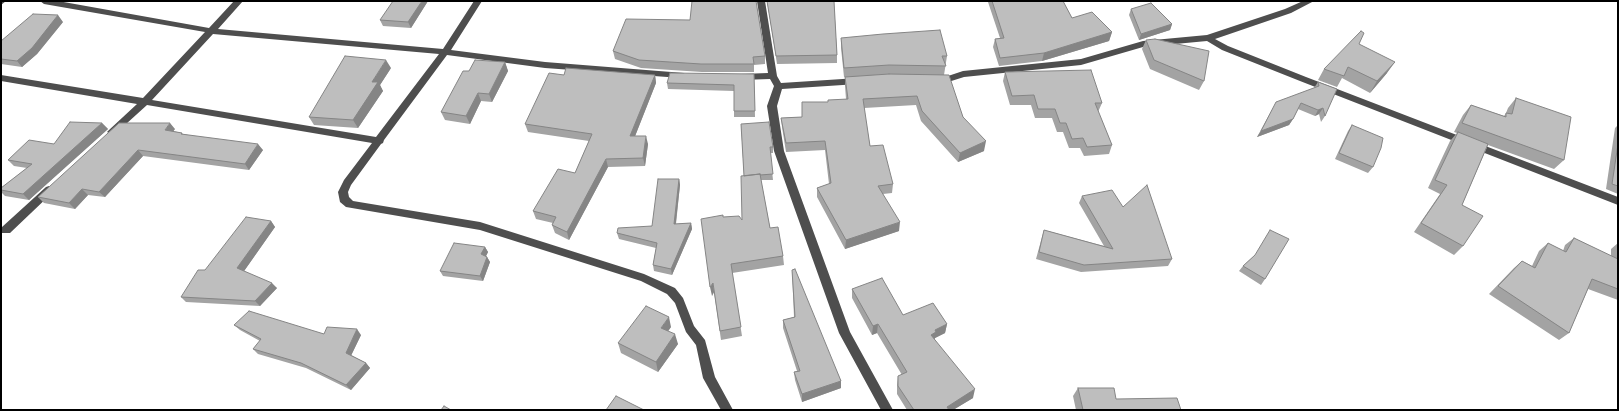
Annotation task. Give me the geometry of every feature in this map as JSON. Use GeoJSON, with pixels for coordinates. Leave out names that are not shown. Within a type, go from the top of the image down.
{"type":"FeatureCollection","features":[{"type":"Feature","properties":{"kind":"street"},"geometry":{"type":"LineString","coordinates":[[44,1],[212,31],[446,52],[545,65],[687,75]]}},
{"type":"Feature","properties":{"kind":"street"},"geometry":{"type":"LineString","coordinates":[[104,140],[145,102],[239,1]]}},
{"type":"Feature","properties":{"kind":"street"},"geometry":{"type":"LineString","coordinates":[[478,1],[446,52],[347,183],[343,192],[344,199],[350,204],[480,226],[644,278],[671,291],[679,301],[690,329],[701,343],[709,378],[727,410]]}},
{"type":"Feature","properties":{"kind":"street"},"geometry":{"type":"LineString","coordinates":[[761,1],[773,76],[778,86],[772,106],[779,151],[844,333],[887,410]]}},
{"type":"Feature","properties":{"kind":"street"},"geometry":{"type":"LineString","coordinates":[[931,80],[945,80],[963,74],[1081,62],[1143,44],[1208,38],[1288,11],[1310,1]]}},
{"type":"Feature","properties":{"kind":"street"},"geometry":{"type":"LineString","coordinates":[[1208,38],[1225,48],[1302,79],[1618,201]]}},
{"type":"Feature","properties":{"kind":"street"},"geometry":{"type":"LineString","coordinates":[[730,76],[773,76]]}},
{"type":"Feature","properties":{"kind":"street"},"geometry":{"type":"LineString","coordinates":[[1,78],[380,141]]}},
{"type":"Feature","properties":{"kind":"street"},"geometry":{"type":"LineString","coordinates":[[778,86],[866,80]]}},
{"type":"Feature","properties":{"kind":"street"},"geometry":{"type":"LineString","coordinates":[[6,230],[58,182]]}},
{"type":"Feature","properties":{"kind":"building"},"geometry":{"type":"Polygon","coordinates":[[[393,1],[422,1],[408,22],[380,20],[393,1]]]}},
{"type":"Feature","properties":{"kind":"building"},"geometry":{"type":"Polygon","coordinates":[[[692,1],[756,1],[765,56],[753,57],[754,64],[701,64],[639,60],[613,51],[626,19],[690,20],[692,1]]]}},
{"type":"Feature","properties":{"kind":"building"},"geometry":{"type":"Polygon","coordinates":[[[767,1],[834,1],[837,55],[776,56],[767,1]]]}},
{"type":"Feature","properties":{"kind":"building"},"geometry":{"type":"Polygon","coordinates":[[[992,1],[1063,1],[1072,18],[1092,12],[1112,32],[1044,53],[1000,58],[995,39],[1004,38],[992,1]]]}},
{"type":"Feature","properties":{"kind":"building"},"geometry":{"type":"Polygon","coordinates":[[[1151,3],[1172,24],[1141,34],[1131,9],[1151,3]]]}},
{"type":"Feature","properties":{"kind":"building"},"geometry":{"type":"Polygon","coordinates":[[[33,14],[58,15],[32,48],[17,61],[1,59],[1,41],[33,14]]]}},
{"type":"Feature","properties":{"kind":"building"},"geometry":{"type":"Polygon","coordinates":[[[940,30],[947,56],[942,56],[946,66],[889,65],[844,68],[841,38],[940,30]]]}},
{"type":"Feature","properties":{"kind":"building"},"geometry":{"type":"Polygon","coordinates":[[[1361,31],[1364,33],[1359,44],[1395,62],[1377,81],[1348,67],[1344,76],[1324,69],[1361,31]]]}},
{"type":"Feature","properties":{"kind":"building"},"geometry":{"type":"Polygon","coordinates":[[[1155,39],[1209,51],[1204,81],[1154,60],[1146,40],[1155,39]]]}},
{"type":"Feature","properties":{"kind":"building"},"geometry":{"type":"Polygon","coordinates":[[[345,56],[386,60],[372,82],[378,82],[353,120],[309,117],[345,56]]]}},
{"type":"Feature","properties":{"kind":"building"},"geometry":{"type":"Polygon","coordinates":[[[475,60],[505,62],[489,94],[478,93],[466,116],[441,112],[463,71],[469,71],[475,60]]]}},
{"type":"Feature","properties":{"kind":"building"},"geometry":{"type":"Polygon","coordinates":[[[566,68],[655,75],[630,136],[646,136],[643,158],[606,159],[567,232],[552,225],[556,217],[533,211],[558,169],[575,173],[592,134],[525,124],[549,73],[564,75],[566,68]]]}},
{"type":"Feature","properties":{"kind":"building"},"geometry":{"type":"Polygon","coordinates":[[[1091,70],[1102,103],[1095,103],[1112,145],[1087,147],[1083,138],[1072,139],[1066,123],[1060,123],[1055,109],[1038,109],[1034,95],[1012,96],[1005,72],[1091,70]]]}},
{"type":"Feature","properties":{"kind":"building"},"geometry":{"type":"Polygon","coordinates":[[[670,73],[754,74],[755,111],[734,111],[734,85],[667,83],[670,73]]]}},
{"type":"Feature","properties":{"kind":"building"},"geometry":{"type":"Polygon","coordinates":[[[889,74],[949,75],[963,117],[986,141],[960,153],[922,111],[917,96],[863,99],[870,146],[883,145],[893,184],[878,186],[900,222],[846,240],[817,188],[831,183],[825,141],[786,143],[781,118],[802,117],[802,102],[828,102],[828,100],[848,99],[845,77],[889,74]]]}},
{"type":"Feature","properties":{"kind":"building"},"geometry":{"type":"Polygon","coordinates":[[[1318,82],[1337,89],[1325,116],[1323,108],[1318,110],[1301,103],[1293,119],[1261,131],[1276,102],[1319,86],[1318,82]]]}},
{"type":"Feature","properties":{"kind":"building"},"geometry":{"type":"Polygon","coordinates":[[[1516,98],[1571,117],[1564,160],[1462,123],[1471,105],[1506,117],[1506,113],[1512,114],[1516,98]]]}},
{"type":"Feature","properties":{"kind":"building"},"geometry":{"type":"Polygon","coordinates":[[[70,122],[102,123],[23,194],[1,190],[1,188],[32,164],[8,160],[29,140],[54,144],[70,122]]]}},
{"type":"Feature","properties":{"kind":"building"},"geometry":{"type":"Polygon","coordinates":[[[769,122],[773,147],[770,147],[773,174],[744,176],[741,124],[769,122]]]}},
{"type":"Feature","properties":{"kind":"building"},"geometry":{"type":"Polygon","coordinates":[[[119,123],[170,123],[165,130],[182,133],[181,134],[258,144],[245,164],[138,150],[99,192],[82,189],[69,203],[38,197],[119,123]]]}},
{"type":"Feature","properties":{"kind":"building"},"geometry":{"type":"Polygon","coordinates":[[[1352,125],[1383,138],[1381,148],[1373,167],[1339,153],[1352,125]]]}},
{"type":"Feature","properties":{"kind":"building"},"geometry":{"type":"Polygon","coordinates":[[[1458,132],[1488,144],[1462,205],[1483,216],[1463,246],[1421,223],[1447,185],[1435,180],[1458,132]]]}},
{"type":"Feature","properties":{"kind":"building"},"geometry":{"type":"Polygon","coordinates":[[[1618,144],[1618,186],[1612,184],[1618,144]]]}},
{"type":"Feature","properties":{"kind":"building"},"geometry":{"type":"Polygon","coordinates":[[[760,174],[770,228],[778,227],[783,256],[731,264],[741,327],[720,331],[713,283],[710,287],[701,219],[723,215],[723,217],[739,216],[742,220],[741,176],[760,174]]]}},
{"type":"Feature","properties":{"kind":"building"},"geometry":{"type":"Polygon","coordinates":[[[658,179],[679,179],[674,224],[691,223],[671,269],[653,265],[657,243],[617,233],[618,228],[652,226],[658,179]]]}},
{"type":"Feature","properties":{"kind":"building"},"geometry":{"type":"Polygon","coordinates":[[[1147,185],[1172,259],[1084,265],[1039,252],[1044,230],[1113,249],[1082,196],[1112,190],[1123,207],[1147,185]]]}},
{"type":"Feature","properties":{"kind":"building"},"geometry":{"type":"Polygon","coordinates":[[[246,217],[271,221],[237,268],[272,283],[255,301],[181,297],[198,270],[205,270],[246,217]]]}},
{"type":"Feature","properties":{"kind":"building"},"geometry":{"type":"Polygon","coordinates":[[[1270,230],[1289,239],[1265,279],[1243,266],[1255,255],[1270,230]]]}},
{"type":"Feature","properties":{"kind":"building"},"geometry":{"type":"Polygon","coordinates":[[[1574,238],[1618,259],[1618,289],[1592,279],[1569,333],[1498,286],[1522,261],[1535,268],[1548,243],[1566,252],[1574,238]]]}},
{"type":"Feature","properties":{"kind":"building"},"geometry":{"type":"Polygon","coordinates":[[[454,243],[485,247],[481,254],[487,257],[480,276],[440,271],[454,243]]]}},
{"type":"Feature","properties":{"kind":"building"},"geometry":{"type":"Polygon","coordinates":[[[795,269],[841,381],[802,394],[794,372],[800,371],[783,320],[795,317],[792,270],[795,269]]]}},
{"type":"Feature","properties":{"kind":"building"},"geometry":{"type":"Polygon","coordinates":[[[882,278],[903,315],[933,303],[947,324],[935,330],[936,332],[931,335],[975,389],[947,407],[949,410],[914,410],[898,386],[898,376],[907,372],[878,324],[873,326],[852,289],[882,278]]]}},
{"type":"Feature","properties":{"kind":"building"},"geometry":{"type":"Polygon","coordinates":[[[646,306],[669,317],[661,328],[675,334],[656,362],[618,343],[646,306]]]}},
{"type":"Feature","properties":{"kind":"building"},"geometry":{"type":"Polygon","coordinates":[[[249,311],[324,334],[327,327],[357,329],[346,353],[366,363],[346,385],[301,363],[253,349],[261,339],[234,325],[249,311]]]}},
{"type":"Feature","properties":{"kind":"building"},"geometry":{"type":"Polygon","coordinates":[[[1078,388],[1114,388],[1116,399],[1177,398],[1181,410],[1083,410],[1078,388]]]}},
{"type":"Feature","properties":{"kind":"building"},"geometry":{"type":"Polygon","coordinates":[[[616,396],[644,410],[606,410],[616,396]]]}},
{"type":"Feature","properties":{"kind":"building"},"geometry":{"type":"Polygon","coordinates":[[[444,406],[451,410],[441,410],[444,406]]]}}]}
